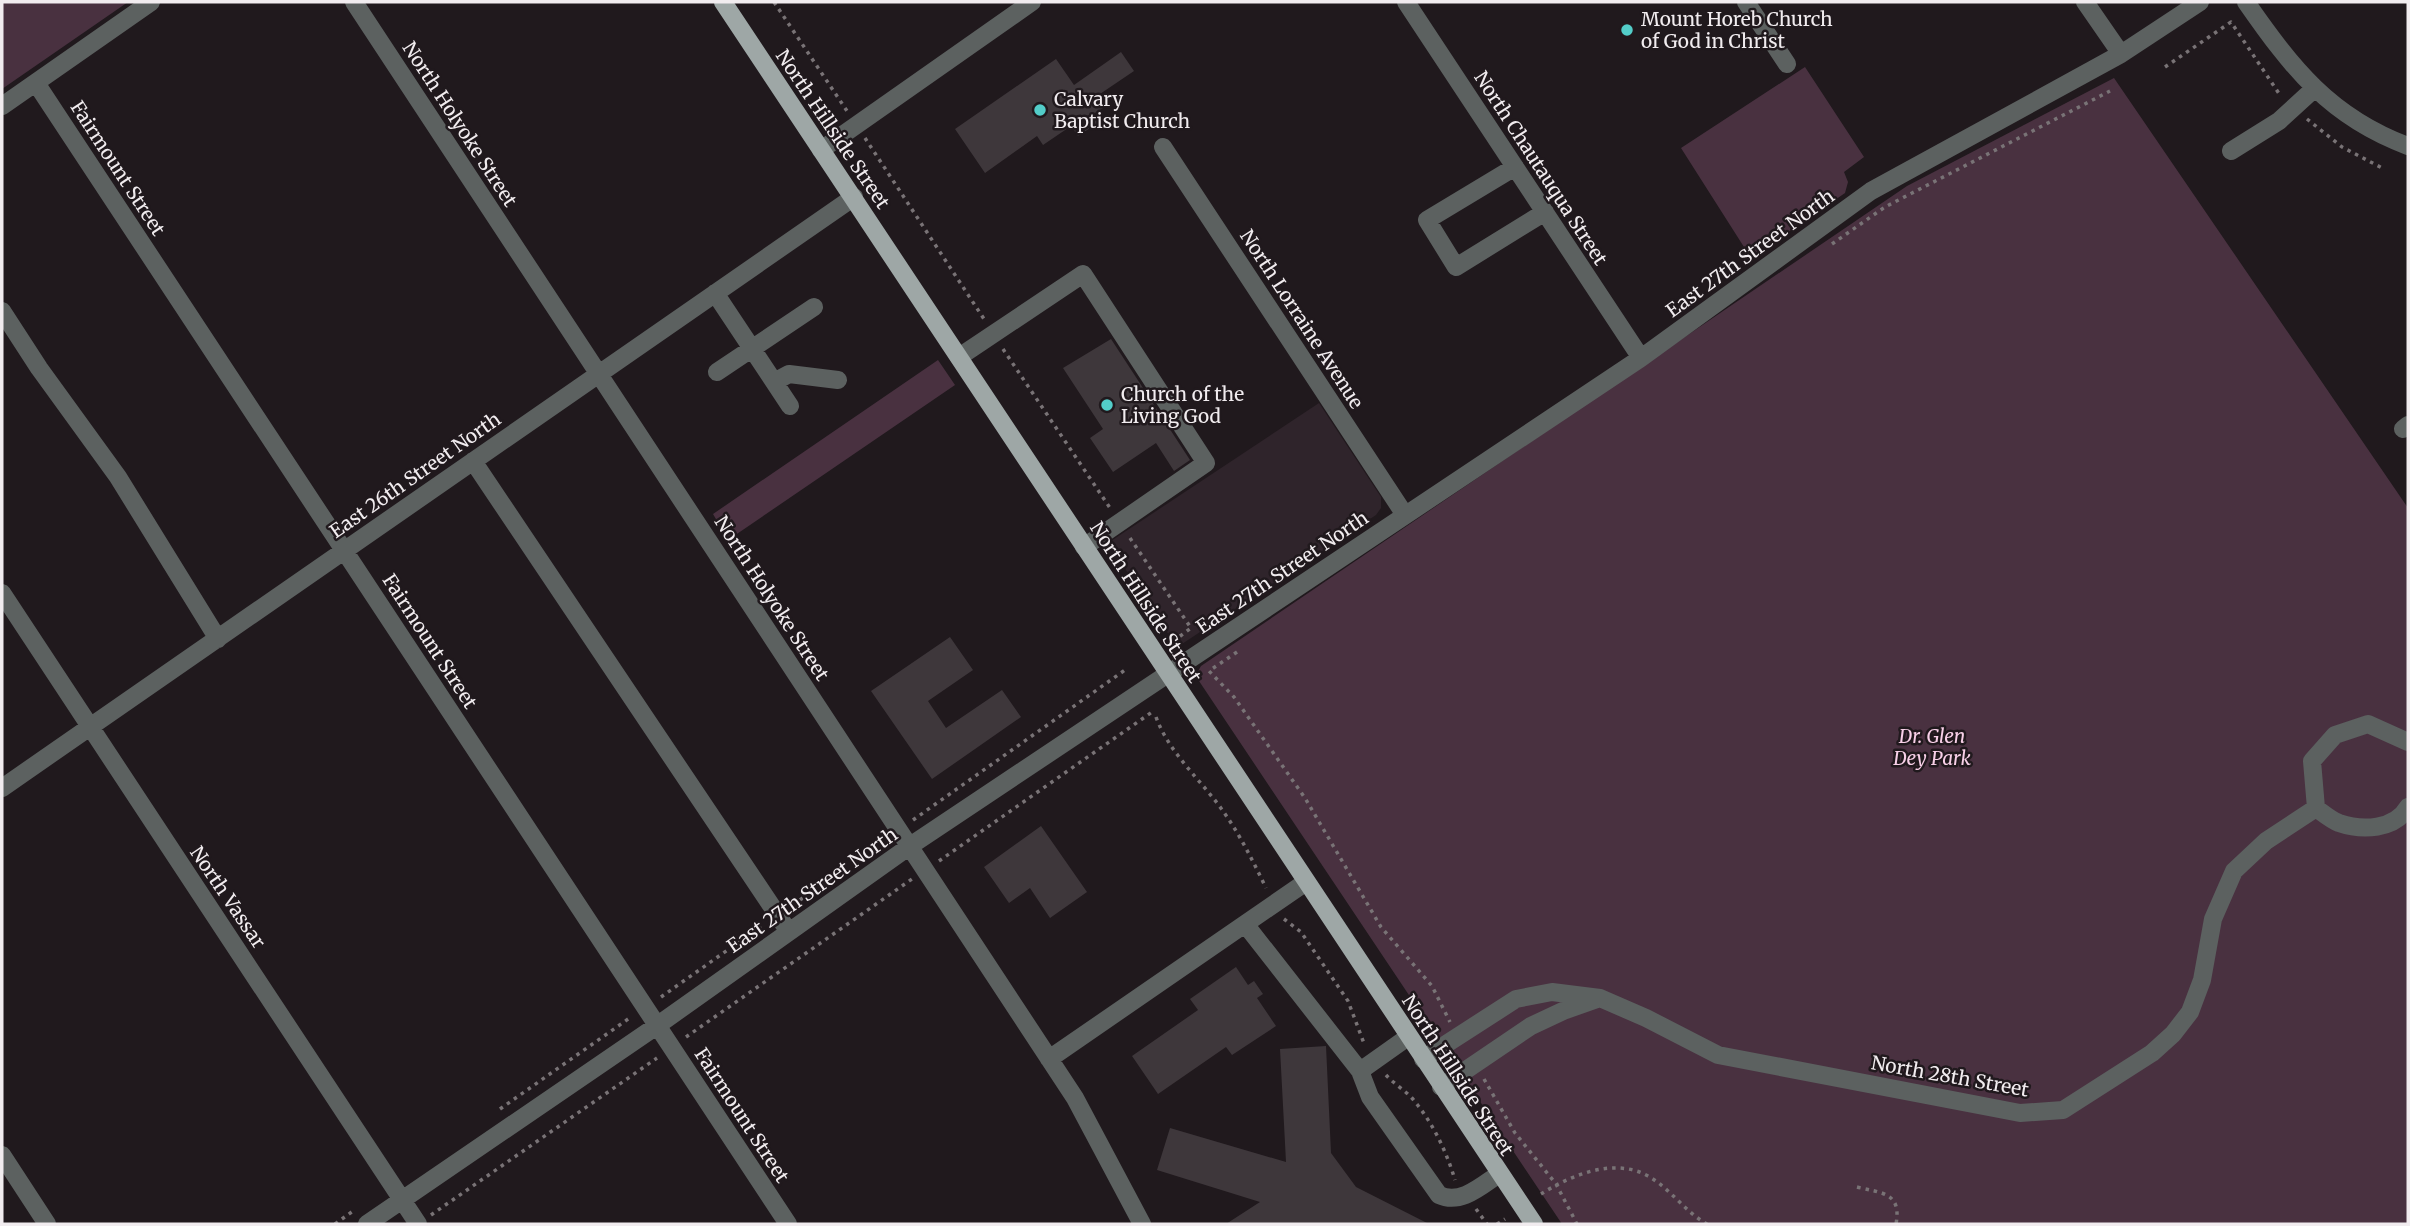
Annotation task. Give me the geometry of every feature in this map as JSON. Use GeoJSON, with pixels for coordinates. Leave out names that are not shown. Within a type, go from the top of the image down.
{"type":"FeatureCollection","features":[{"type":"Feature","properties":{"kind":"main road","name":"North Hillside Street"},"geometry":{"type":"LineString","coordinates":[[723,2],[1534,1224]]}},
{"type":"Feature","properties":{"kind":"street"},"geometry":{"type":"LineString","coordinates":[[2,106],[151,2]]}},
{"type":"Feature","properties":{"kind":"street","name":"North Holyoke Street"},"geometry":{"type":"LineString","coordinates":[[354,2],[1075,1098],[1142,1224]]}},
{"type":"Feature","properties":{"kind":"street"},"geometry":{"type":"LineString","coordinates":[[821,150],[1032,2]]}},
{"type":"Feature","properties":{"kind":"street","name":"North Chautauqua Street"},"geometry":{"type":"LineString","coordinates":[[1406,2],[1641,358]]}},
{"type":"Feature","properties":{"kind":"street"},"geometry":{"type":"LineString","coordinates":[[1746,2],[1787,64]]}},
{"type":"Feature","properties":{"kind":"street"},"geometry":{"type":"LineString","coordinates":[[2085,2],[2121,54]]}},
{"type":"Feature","properties":{"kind":"street","name":"East 27th Street North"},"geometry":{"type":"LineString","coordinates":[[367,1224],[658,1025],[910,846],[1641,358],[1871,191],[2121,54],[2200,2]]}},
{"type":"Feature","properties":{"kind":"street"},"geometry":{"type":"LineString","coordinates":[[2246,2],[2281,52],[2315,88],[2348,117],[2376,133],[2408,146]]}},
{"type":"Feature","properties":{"kind":"street","name":"Fairmount Street"},"geometry":{"type":"LineString","coordinates":[[36,82],[788,1224]]}},
{"type":"Feature","properties":{"kind":"street"},"geometry":{"type":"LineString","coordinates":[[2231,151],[2279,121],[2315,88]]}},
{"type":"Feature","properties":{"kind":"street","name":"North Lorraine Avenue"},"geometry":{"type":"LineString","coordinates":[[1163,147],[1405,515]]}},
{"type":"Feature","properties":{"kind":"street"},"geometry":{"type":"LineString","coordinates":[[1515,167],[1427,220],[1456,267],[1545,212]]}},
{"type":"Feature","properties":{"kind":"street","name":"East 26th Street North"},"geometry":{"type":"LineString","coordinates":[[2,788],[853,197]]}},
{"type":"Feature","properties":{"kind":"street"},"geometry":{"type":"LineString","coordinates":[[959,357],[1083,274],[1206,463],[1084,547]]}},
{"type":"Feature","properties":{"kind":"street"},"geometry":{"type":"LineString","coordinates":[[715,293],[790,406]]}},
{"type":"Feature","properties":{"kind":"street"},"geometry":{"type":"LineString","coordinates":[[717,372],[814,307]]}},
{"type":"Feature","properties":{"kind":"street"},"geometry":{"type":"LineString","coordinates":[[2,311],[38,368],[118,477],[218,639]]}},
{"type":"Feature","properties":{"kind":"street"},"geometry":{"type":"LineString","coordinates":[[774,382],[789,374],[838,380]]}},
{"type":"Feature","properties":{"kind":"street"},"geometry":{"type":"LineString","coordinates":[[472,461],[789,932]]}},
{"type":"Feature","properties":{"kind":"street","name":"North Vassar"},"geometry":{"type":"LineString","coordinates":[[2,593],[418,1224]]}},
{"type":"Feature","properties":{"kind":"street"},"geometry":{"type":"LineString","coordinates":[[2408,742],[2368,724],[2335,735],[2312,761],[2316,808],[2336,822],[2361,829],[2386,825],[2408,807]]}},
{"type":"Feature","properties":{"kind":"street","name":"North 28th Street"},"geometry":{"type":"LineString","coordinates":[[1423,1059],[1516,999],[1552,992],[1600,998],[1718,1055],[2020,1113],[2063,1110],[2152,1053],[2173,1034],[2190,1012],[2198,990],[2213,919],[2234,871],[2266,841],[2316,808]]}},
{"type":"Feature","properties":{"kind":"street"},"geometry":{"type":"LineString","coordinates":[[1049,1059],[1306,882]]}},
{"type":"Feature","properties":{"kind":"street"},"geometry":{"type":"LineString","coordinates":[[1245,924],[1360,1072],[1370,1097],[1439,1195],[1448,1199],[1465,1195],[1499,1174]]}},
{"type":"Feature","properties":{"kind":"street"},"geometry":{"type":"LineString","coordinates":[[1441,1087],[1531,1026],[1600,998]]}},
{"type":"Feature","properties":{"kind":"street"},"geometry":{"type":"LineString","coordinates":[[1360,1072],[1408,1037]]}},
{"type":"Feature","properties":{"kind":"street"},"geometry":{"type":"LineString","coordinates":[[2,1155],[47,1224]]}},
{"type":"Feature","properties":{"kind":"path"},"geometry":{"type":"LineString","coordinates":[[2165,67],[2231,22],[2276,92],[2342,147],[2384,169]]}},
{"type":"Feature","properties":{"kind":"path"},"geometry":{"type":"LineString","coordinates":[[899,830],[1125,670]]}},
{"type":"Feature","properties":{"kind":"path"},"geometry":{"type":"LineString","coordinates":[[1209,671],[1234,697],[1305,798],[1381,927],[1432,986],[1458,1036]]}},
{"type":"Feature","properties":{"kind":"path"},"geometry":{"type":"LineString","coordinates":[[418,1224],[1152,712]]}},
{"type":"Feature","properties":{"kind":"path"},"geometry":{"type":"LineString","coordinates":[[1156,718],[1163,736],[1210,794],[1241,838],[1280,916],[1301,932],[1348,1001],[1362,1041],[1387,1077],[1410,1096],[1430,1121],[1449,1159],[1457,1185],[1487,1224]]}},
{"type":"Feature","properties":{"kind":"path"},"geometry":{"type":"LineString","coordinates":[[491,1115],[832,877]]}},
{"type":"Feature","properties":{"kind":"path"},"geometry":{"type":"LineString","coordinates":[[1475,1064],[1515,1133],[1556,1184],[1577,1224]]}},
{"type":"Feature","properties":{"kind":"path"},"geometry":{"type":"LineString","coordinates":[[1541,1194],[1584,1172],[1618,1167],[1648,1176],[1707,1224]]}},
{"type":"Feature","properties":{"kind":"path"},"geometry":{"type":"LineString","coordinates":[[1857,1187],[1885,1193],[1892,1199],[1897,1207],[1896,1224]]}},
{"type":"Feature","properties":{"kind":"path"},"geometry":{"type":"LineString","coordinates":[[334,1224],[354,1211]]}},
{"type":"Feature","properties":{"kind":"path"},"geometry":{"type":"LineString","coordinates":[[1497,1224],[1505,1219]]}},
{"type":"Feature","properties":{"kind":"shaded area"},"geometry":{"type":"Polygon","coordinates":[[[1319,403],[1381,497],[1381,508],[1376,515],[1182,644],[1175,644],[1108,543],[1319,403]]]}},
{"type":"Feature","properties":{"kind":"green space"},"geometry":{"type":"Polygon","coordinates":[[[2,2],[128,2],[2,89],[2,2]]]}},
{"type":"Feature","properties":{"kind":"green space"},"geometry":{"type":"Polygon","coordinates":[[[1805,67],[1864,157],[1844,172],[1848,182],[1845,193],[1751,258],[1681,148],[1805,67]]]}},
{"type":"Feature","properties":{"kind":"green space","name":"Dr. Glen Dey Park"},"geometry":{"type":"Polygon","coordinates":[[[2114,78],[2408,508],[2408,1224],[1562,1224],[1199,681],[1197,673],[1201,666],[1907,186],[2114,78]]]}},
{"type":"Feature","properties":{"kind":"green space"},"geometry":{"type":"Polygon","coordinates":[[[938,360],[955,385],[728,540],[713,514],[938,360]]]}},
{"type":"Feature","properties":{"kind":"building","name":"Calvary Baptist Church"},"geometry":{"type":"Polygon","coordinates":[[[1121,52],[1134,71],[1097,96],[1105,107],[1093,114],[1099,122],[1078,136],[1071,126],[1043,145],[1037,136],[985,173],[955,129],[1056,59],[1074,85],[1121,52]]]}},
{"type":"Feature","properties":{"kind":"building","name":"Church of the Living God"},"geometry":{"type":"Polygon","coordinates":[[[1111,339],[1190,460],[1174,471],[1156,443],[1113,472],[1090,438],[1103,429],[1063,368],[1111,339]]]}},
{"type":"Feature","properties":{"kind":"building"},"geometry":{"type":"Polygon","coordinates":[[[950,637],[973,670],[928,701],[946,728],[1002,690],[1021,717],[932,779],[871,691],[950,637]]]}},
{"type":"Feature","properties":{"kind":"building"},"geometry":{"type":"Polygon","coordinates":[[[1041,826],[1087,892],[1050,918],[1030,888],[1009,903],[984,867],[1041,826]]]}},
{"type":"Feature","properties":{"kind":"building"},"geometry":{"type":"Polygon","coordinates":[[[1236,967],[1248,985],[1254,981],[1263,994],[1257,998],[1276,1026],[1232,1055],[1226,1047],[1158,1094],[1132,1056],[1198,1010],[1190,999],[1236,967]]]}},
{"type":"Feature","properties":{"kind":"building"},"geometry":{"type":"Polygon","coordinates":[[[1326,1046],[1331,1153],[1356,1187],[1429,1224],[1226,1224],[1260,1202],[1157,1170],[1170,1128],[1286,1162],[1280,1049],[1326,1046]]]}},
{"type":"Feature","properties":{"kind":"place","name":"Mount Horeb Church of God in Christ"},"geometry":{"type":"Point","coordinates":[1627,30]}},
{"type":"Feature","properties":{"kind":"place","name":"Calvary Baptist Church"},"geometry":{"type":"Point","coordinates":[1040,110]}},
{"type":"Feature","properties":{"kind":"place","name":"Church of the Living God"},"geometry":{"type":"Point","coordinates":[1107,405]}}]}
